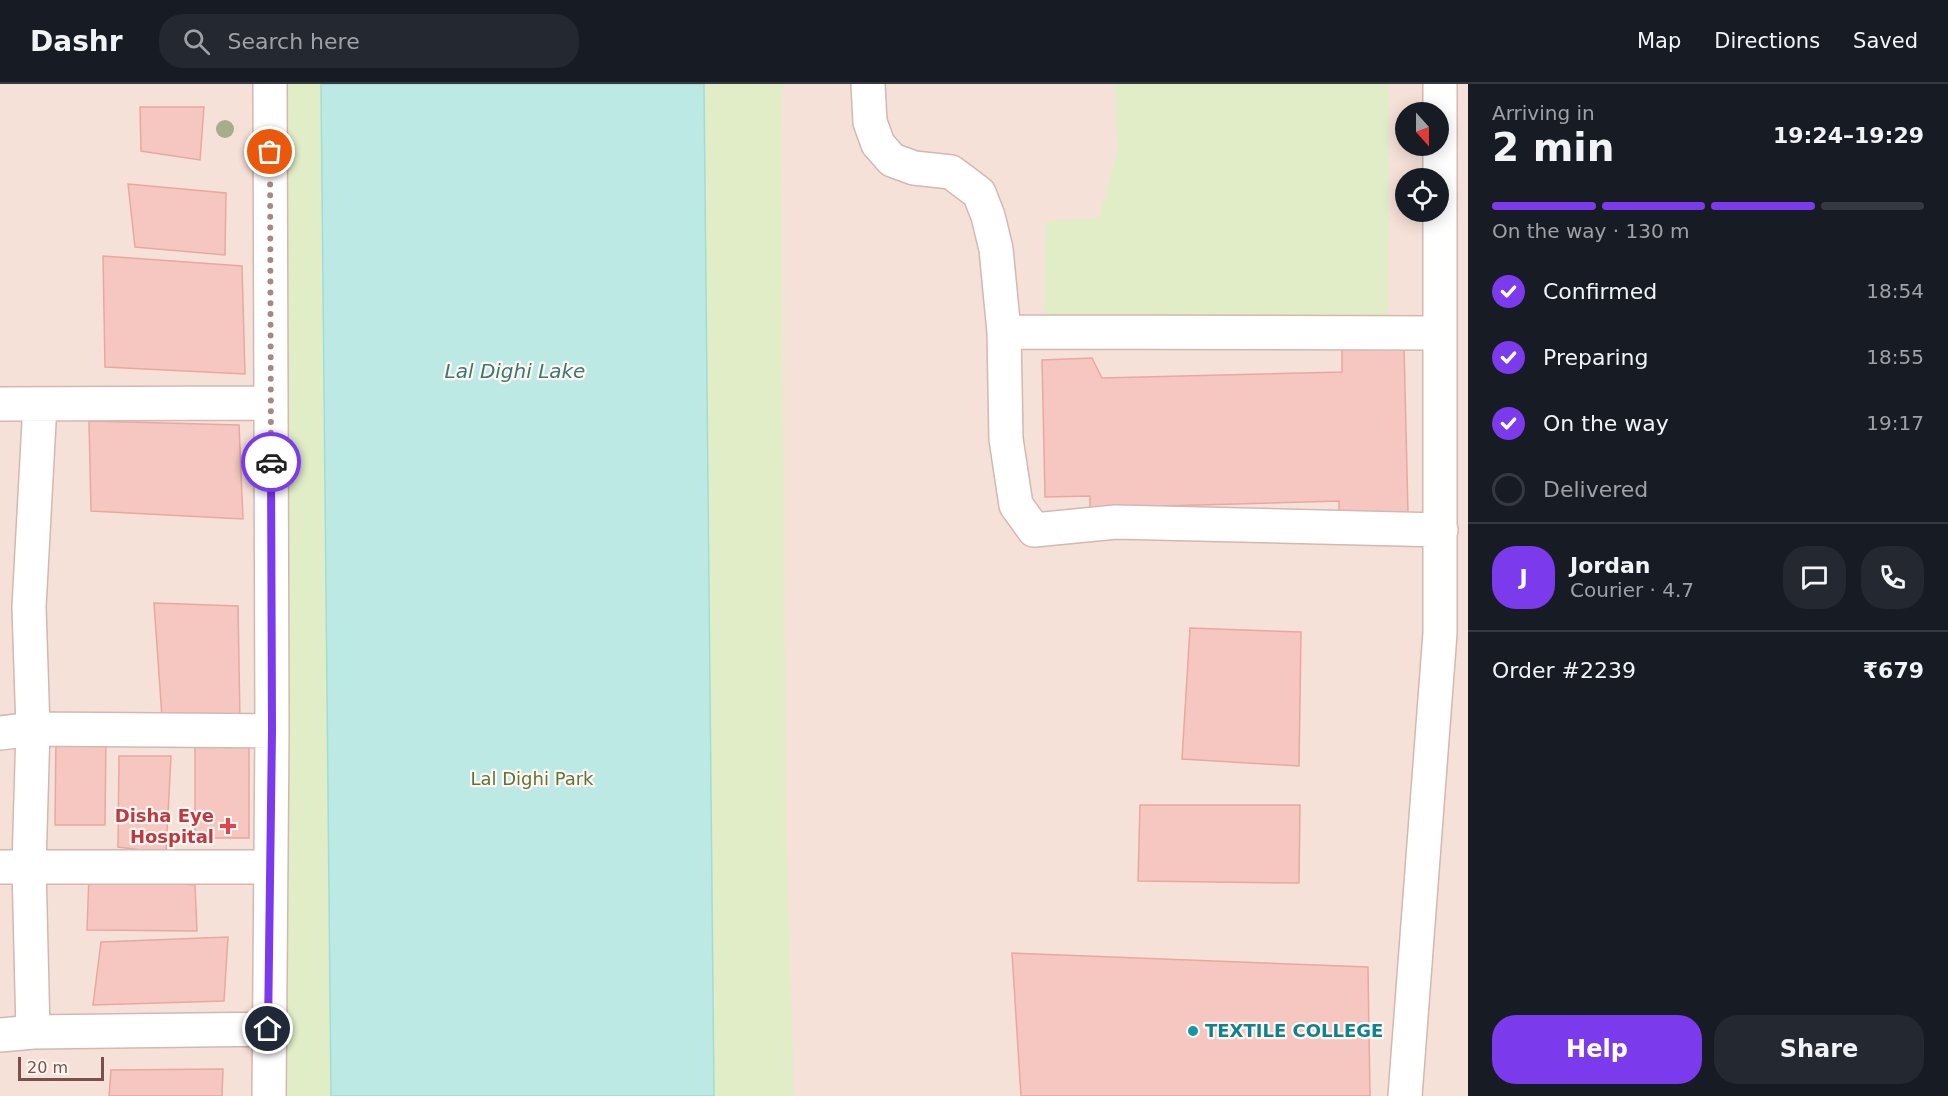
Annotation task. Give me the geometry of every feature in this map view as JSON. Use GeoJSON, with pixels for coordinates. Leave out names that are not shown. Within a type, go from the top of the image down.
{"type":"FeatureCollection","features":[{"type":"Feature","properties":{"kind":"street"},"geometry":{"type":"LineString","coordinates":[[269,1096],[272,731],[270,84]]}},
{"type":"Feature","properties":{"kind":"street"},"geometry":{"type":"LineString","coordinates":[[868,84],[870,122],[878,144],[892,160],[914,168],[951,172],[979,193],[988,216],[996,249],[1004,332],[1006,439],[1016,505],[1034,530],[1116,522],[1441,530]]}},
{"type":"Feature","properties":{"kind":"street"},"geometry":{"type":"LineString","coordinates":[[1405,1096],[1440,633],[1440,84]]}},
{"type":"Feature","properties":{"kind":"street"},"geometry":{"type":"LineString","coordinates":[[1004,332],[1440,333]]}},
{"type":"Feature","properties":{"kind":"street"},"geometry":{"type":"LineString","coordinates":[[0,404],[270,403]]}},
{"type":"Feature","properties":{"kind":"street"},"geometry":{"type":"LineString","coordinates":[[33,1032],[14,866],[33,729],[29,607],[40,404]]}},
{"type":"Feature","properties":{"kind":"street"},"geometry":{"type":"LineString","coordinates":[[0,733],[33,729],[272,731]]}},
{"type":"Feature","properties":{"kind":"street"},"geometry":{"type":"LineString","coordinates":[[14,866],[270,867]]}},
{"type":"Feature","properties":{"kind":"street"},"geometry":{"type":"LineString","coordinates":[[0,1035],[33,1032],[268,1029]]}},
{"type":"Feature","properties":{"kind":"shaded area"},"geometry":{"type":"Polygon","coordinates":[[[0,84],[1468,84],[1468,1096],[0,1096],[0,84]]]}},
{"type":"Feature","properties":{"kind":"green space","name":"Lal Dighi Lake"},"geometry":{"type":"Polygon","coordinates":[[[282,84],[783,84],[781,131],[786,815],[794,1096],[283,1096],[282,84]]]}},
{"type":"Feature","properties":{"kind":"green space"},"geometry":{"type":"Polygon","coordinates":[[[1115,84],[1389,84],[1388,326],[1044,334],[1046,221],[1099,218],[1117,152],[1115,84]]]}},
{"type":"Feature","properties":{"kind":"water","name":"Lal Dighi Lake"},"geometry":{"type":"Polygon","coordinates":[[[321,84],[704,84],[714,1096],[331,1096],[321,84]]]}},
{"type":"Feature","properties":{"kind":"building"},"geometry":{"type":"Polygon","coordinates":[[[140,107],[204,107],[200,160],[141,151],[140,107]]]}},
{"type":"Feature","properties":{"kind":"building"},"geometry":{"type":"Polygon","coordinates":[[[128,184],[226,193],[225,255],[135,247],[128,184]]]}},
{"type":"Feature","properties":{"kind":"building"},"geometry":{"type":"Polygon","coordinates":[[[103,256],[242,266],[245,374],[105,367],[103,256]]]}},
{"type":"Feature","properties":{"kind":"building"},"geometry":{"type":"Polygon","coordinates":[[[1404,346],[1408,513],[1339,514],[1339,501],[1090,508],[1090,496],[1045,497],[1042,360],[1092,358],[1102,378],[1342,372],[1342,347],[1404,346]]]}},
{"type":"Feature","properties":{"kind":"building"},"geometry":{"type":"Polygon","coordinates":[[[89,421],[239,425],[243,519],[91,511],[89,421]]]}},
{"type":"Feature","properties":{"kind":"building"},"geometry":{"type":"Polygon","coordinates":[[[154,603],[238,606],[240,721],[162,717],[154,603]]]}},
{"type":"Feature","properties":{"kind":"building"},"geometry":{"type":"Polygon","coordinates":[[[1190,628],[1301,632],[1299,766],[1182,759],[1190,628]]]}},
{"type":"Feature","properties":{"kind":"building"},"geometry":{"type":"Polygon","coordinates":[[[56,734],[106,734],[105,825],[55,825],[56,734]]]}},
{"type":"Feature","properties":{"kind":"building"},"geometry":{"type":"Polygon","coordinates":[[[195,740],[249,740],[249,838],[195,838],[195,740]]]}},
{"type":"Feature","properties":{"kind":"building"},"geometry":{"type":"Polygon","coordinates":[[[119,756],[171,756],[166,853],[118,847],[119,756]]]}},
{"type":"Feature","properties":{"kind":"building"},"geometry":{"type":"Polygon","coordinates":[[[1140,805],[1300,805],[1299,883],[1138,881],[1140,805]]]}},
{"type":"Feature","properties":{"kind":"building"},"geometry":{"type":"Polygon","coordinates":[[[89,875],[195,885],[197,931],[87,930],[89,875]]]}},
{"type":"Feature","properties":{"kind":"building"},"geometry":{"type":"Polygon","coordinates":[[[228,937],[224,1001],[93,1005],[101,942],[228,937]]]}},
{"type":"Feature","properties":{"kind":"building","name":"TEXTILE COLLEGE"},"geometry":{"type":"Polygon","coordinates":[[[1012,953],[1368,967],[1370,1096],[1021,1096],[1012,953]]]}},
{"type":"Feature","properties":{"kind":"building"},"geometry":{"type":"Polygon","coordinates":[[[223,1069],[222,1096],[109,1096],[111,1070],[223,1069]]]}},
{"type":"Feature","properties":{"kind":"way so far"},"geometry":{"type":"LineString","coordinates":[[270,152],[271,462]]}},
{"type":"Feature","properties":{"kind":"place","name":"Disha Eye Hospital"},"geometry":{"type":"Point","coordinates":[228,826]}},
{"type":"Feature","properties":{"kind":"place","name":"TEXTILE COLLEGE"},"geometry":{"type":"Point","coordinates":[1193,1031]}},
{"type":"Feature","properties":{"kind":"route"},"geometry":{"type":"LineString","coordinates":[[268,1029],[272,731],[271,462]]}},
{"type":"Feature","properties":{"kind":"park label","name":"Lal Dighi Park"},"geometry":{"type":"Point","coordinates":[532,779]}}]}
